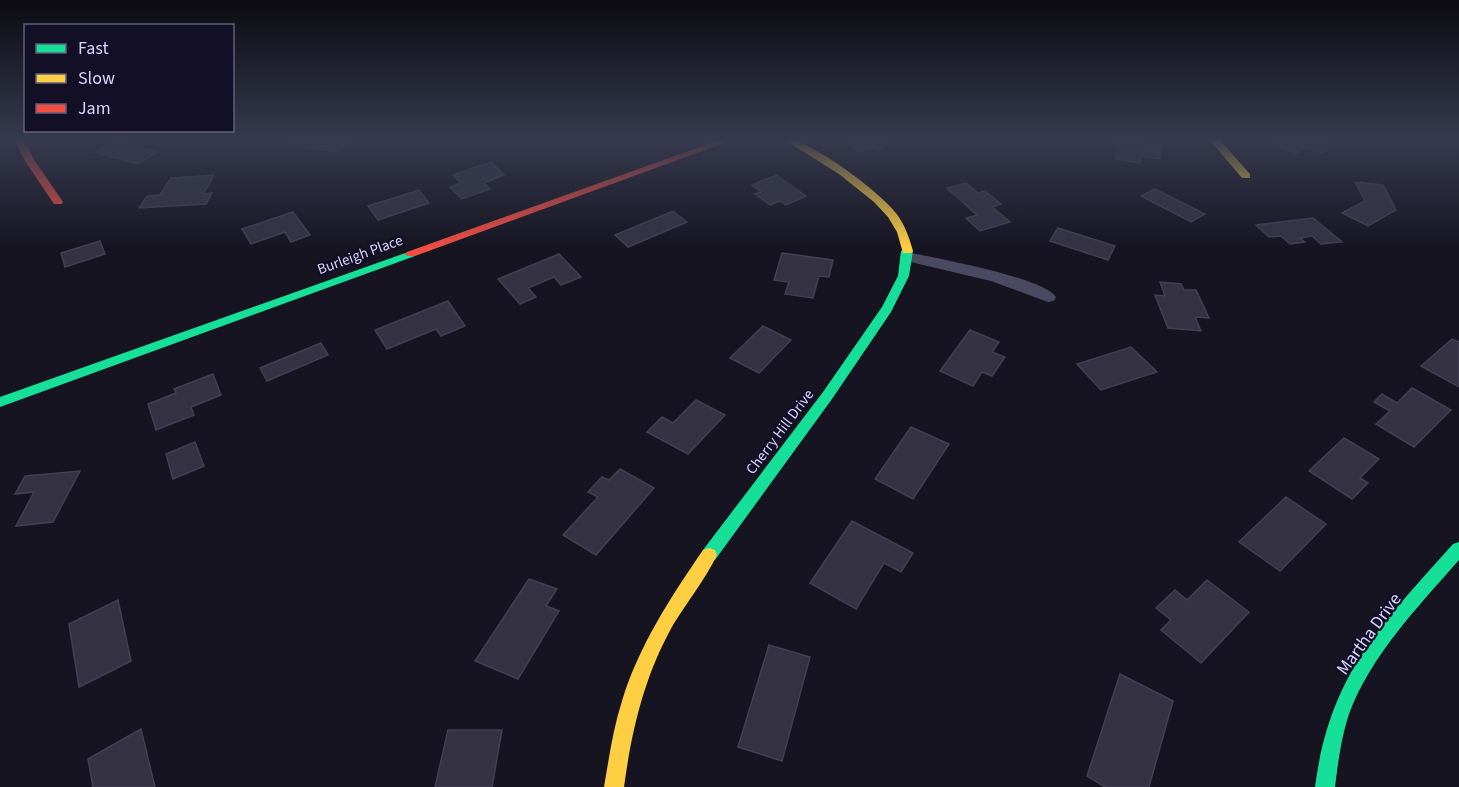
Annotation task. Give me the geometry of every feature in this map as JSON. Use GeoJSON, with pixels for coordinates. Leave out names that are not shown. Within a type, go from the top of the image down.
{"type":"FeatureCollection","features":[{"type":"Feature","properties":{"kind":"street"},"geometry":{"type":"LineString","coordinates":[[40,176],[58,202]]}},
{"type":"Feature","properties":{"kind":"street","name":"Burleigh Place"},"geometry":{"type":"LineString","coordinates":[[0,402],[626,176]]}},
{"type":"Feature","properties":{"kind":"street","name":"Cherry Hill Drive"},"geometry":{"type":"LineString","coordinates":[[614,787],[623,730],[634,688],[673,611],[746,504],[854,359],[890,301],[906,267],[906,237],[901,225],[881,203],[842,176]]}},
{"type":"Feature","properties":{"kind":"street"},"geometry":{"type":"LineString","coordinates":[[907,257],[986,274],[1027,286],[1048,297]]}},
{"type":"Feature","properties":{"kind":"street","name":"Martha Drive"},"geometry":{"type":"LineString","coordinates":[[1325,787],[1330,746],[1351,688],[1364,665],[1459,549]]}},
{"type":"Feature","properties":{"kind":"building"},"geometry":{"type":"Polygon","coordinates":[[[214,176],[203,194],[212,193],[206,204],[139,208],[147,196],[160,195],[171,178],[214,176]]]}},
{"type":"Feature","properties":{"kind":"building"},"geometry":{"type":"Polygon","coordinates":[[[454,176],[502,176],[484,183],[490,189],[462,199],[450,187],[461,183],[454,176]]]}},
{"type":"Feature","properties":{"kind":"building"},"geometry":{"type":"Polygon","coordinates":[[[777,176],[806,196],[786,205],[780,201],[770,205],[755,194],[761,192],[752,185],[777,176]]]}},
{"type":"Feature","properties":{"kind":"building"},"geometry":{"type":"Polygon","coordinates":[[[1355,182],[1383,185],[1396,210],[1368,226],[1342,213],[1365,201],[1355,182]]]}},
{"type":"Feature","properties":{"kind":"building"},"geometry":{"type":"Polygon","coordinates":[[[966,183],[978,193],[985,191],[1001,204],[992,207],[1010,222],[980,231],[966,218],[977,215],[947,188],[966,183]]]}},
{"type":"Feature","properties":{"kind":"building"},"geometry":{"type":"Polygon","coordinates":[[[1155,189],[1205,214],[1191,222],[1141,196],[1155,189]]]}},
{"type":"Feature","properties":{"kind":"building"},"geometry":{"type":"Polygon","coordinates":[[[419,190],[429,203],[378,220],[368,206],[419,190]]]}},
{"type":"Feature","properties":{"kind":"building"},"geometry":{"type":"Polygon","coordinates":[[[673,211],[687,222],[628,247],[615,235],[673,211]]]}},
{"type":"Feature","properties":{"kind":"building"},"geometry":{"type":"Polygon","coordinates":[[[293,212],[310,235],[291,242],[285,232],[251,244],[242,229],[293,212]]]}},
{"type":"Feature","properties":{"kind":"building"},"geometry":{"type":"Polygon","coordinates":[[[1313,218],[1342,242],[1321,244],[1312,236],[1300,238],[1305,242],[1290,244],[1281,236],[1269,237],[1256,225],[1313,218]]]}},
{"type":"Feature","properties":{"kind":"building"},"geometry":{"type":"Polygon","coordinates":[[[1058,228],[1115,246],[1108,260],[1050,241],[1058,228]]]}},
{"type":"Feature","properties":{"kind":"building"},"geometry":{"type":"Polygon","coordinates":[[[100,241],[105,254],[65,267],[61,253],[100,241]]]}},
{"type":"Feature","properties":{"kind":"building"},"geometry":{"type":"Polygon","coordinates":[[[782,253],[833,260],[829,277],[819,276],[813,298],[785,294],[789,282],[774,280],[782,253]]]}},
{"type":"Feature","properties":{"kind":"building"},"geometry":{"type":"Polygon","coordinates":[[[559,254],[581,277],[561,285],[554,277],[528,288],[536,297],[520,304],[498,279],[559,254]]]}},
{"type":"Feature","properties":{"kind":"building"},"geometry":{"type":"Polygon","coordinates":[[[1160,282],[1181,284],[1184,290],[1196,290],[1209,318],[1195,317],[1201,331],[1168,328],[1155,295],[1165,296],[1160,282]]]}},
{"type":"Feature","properties":{"kind":"building"},"geometry":{"type":"Polygon","coordinates":[[[448,301],[465,326],[441,336],[436,329],[387,349],[375,330],[448,301]]]}},
{"type":"Feature","properties":{"kind":"building"},"geometry":{"type":"Polygon","coordinates":[[[763,326],[791,340],[759,373],[730,358],[763,326]]]}},
{"type":"Feature","properties":{"kind":"building"},"geometry":{"type":"Polygon","coordinates":[[[970,330],[999,342],[992,352],[1005,357],[992,376],[982,372],[973,386],[940,371],[970,330]]]}},
{"type":"Feature","properties":{"kind":"building"},"geometry":{"type":"Polygon","coordinates":[[[1452,339],[1459,342],[1459,387],[1421,366],[1452,339]]]}},
{"type":"Feature","properties":{"kind":"building"},"geometry":{"type":"Polygon","coordinates":[[[321,343],[328,355],[267,381],[260,368],[321,343]]]}},
{"type":"Feature","properties":{"kind":"building"},"geometry":{"type":"Polygon","coordinates":[[[1131,347],[1157,372],[1101,390],[1077,364],[1131,347]]]}},
{"type":"Feature","properties":{"kind":"building"},"geometry":{"type":"Polygon","coordinates":[[[213,374],[221,395],[191,407],[194,415],[156,430],[148,404],[176,393],[174,389],[213,374]]]}},
{"type":"Feature","properties":{"kind":"building"},"geometry":{"type":"Polygon","coordinates":[[[1412,388],[1451,410],[1414,447],[1376,424],[1390,411],[1374,402],[1382,394],[1397,403],[1412,388]]]}},
{"type":"Feature","properties":{"kind":"building"},"geometry":{"type":"Polygon","coordinates":[[[696,400],[725,415],[688,454],[647,432],[662,417],[673,423],[696,400]]]}},
{"type":"Feature","properties":{"kind":"building"},"geometry":{"type":"Polygon","coordinates":[[[911,427],[949,444],[913,499],[875,479],[911,427]]]}},
{"type":"Feature","properties":{"kind":"building"},"geometry":{"type":"Polygon","coordinates":[[[1344,438],[1379,459],[1360,478],[1368,483],[1352,499],[1309,471],[1344,438]]]}},
{"type":"Feature","properties":{"kind":"building"},"geometry":{"type":"Polygon","coordinates":[[[195,442],[204,466],[173,479],[166,454],[195,442]]]}},
{"type":"Feature","properties":{"kind":"building"},"geometry":{"type":"Polygon","coordinates":[[[620,469],[654,488],[596,555],[563,535],[598,497],[588,492],[602,477],[609,480],[620,469]]]}},
{"type":"Feature","properties":{"kind":"building"},"geometry":{"type":"Polygon","coordinates":[[[80,471],[53,522],[16,526],[34,492],[15,494],[25,476],[80,471]]]}},
{"type":"Feature","properties":{"kind":"building"},"geometry":{"type":"Polygon","coordinates":[[[1286,497],[1326,524],[1280,571],[1239,542],[1286,497]]]}},
{"type":"Feature","properties":{"kind":"building"},"geometry":{"type":"Polygon","coordinates":[[[852,521],[913,553],[901,572],[884,563],[856,609],[810,583],[852,521]]]}},
{"type":"Feature","properties":{"kind":"building"},"geometry":{"type":"Polygon","coordinates":[[[529,579],[557,589],[546,606],[559,611],[518,679],[475,661],[529,579]]]}},
{"type":"Feature","properties":{"kind":"building"},"geometry":{"type":"Polygon","coordinates":[[[1207,580],[1249,612],[1201,663],[1161,630],[1171,620],[1156,608],[1175,590],[1187,600],[1207,580]]]}},
{"type":"Feature","properties":{"kind":"building"},"geometry":{"type":"Polygon","coordinates":[[[118,600],[131,661],[79,687],[69,624],[118,600]]]}},
{"type":"Feature","properties":{"kind":"building"},"geometry":{"type":"Polygon","coordinates":[[[769,645],[810,657],[782,761],[738,747],[769,645]]]}},
{"type":"Feature","properties":{"kind":"building"},"geometry":{"type":"Polygon","coordinates":[[[1120,674],[1173,701],[1149,787],[1105,787],[1087,776],[1120,674]]]}},
{"type":"Feature","properties":{"kind":"building"},"geometry":{"type":"Polygon","coordinates":[[[141,729],[155,787],[93,787],[88,759],[141,729]]]}},
{"type":"Feature","properties":{"kind":"building"},"geometry":{"type":"Polygon","coordinates":[[[448,730],[502,730],[492,787],[435,787],[448,730]]]}},
{"type":"Feature","properties":{"kind":"traffic: fast"},"geometry":{"type":"LineString","coordinates":[[709,555],[847,368],[886,310],[903,276],[907,251]]}},
{"type":"Feature","properties":{"kind":"traffic: fast"},"geometry":{"type":"LineString","coordinates":[[0,402],[411,254]]}},
{"type":"Feature","properties":{"kind":"traffic: fast"},"geometry":{"type":"LineString","coordinates":[[1325,787],[1335,729],[1351,688],[1393,625],[1459,549]]}},
{"type":"Feature","properties":{"kind":"traffic: slow"},"geometry":{"type":"LineString","coordinates":[[847,176],[878,199],[892,215],[902,232],[907,251]]}},
{"type":"Feature","properties":{"kind":"traffic: slow"},"geometry":{"type":"LineString","coordinates":[[614,787],[624,725],[642,670],[667,619],[709,555]]}},
{"type":"Feature","properties":{"kind":"traffic: jam"},"geometry":{"type":"LineString","coordinates":[[40,176],[58,202]]}},
{"type":"Feature","properties":{"kind":"traffic: jam"},"geometry":{"type":"LineString","coordinates":[[411,254],[628,176]]}}]}
